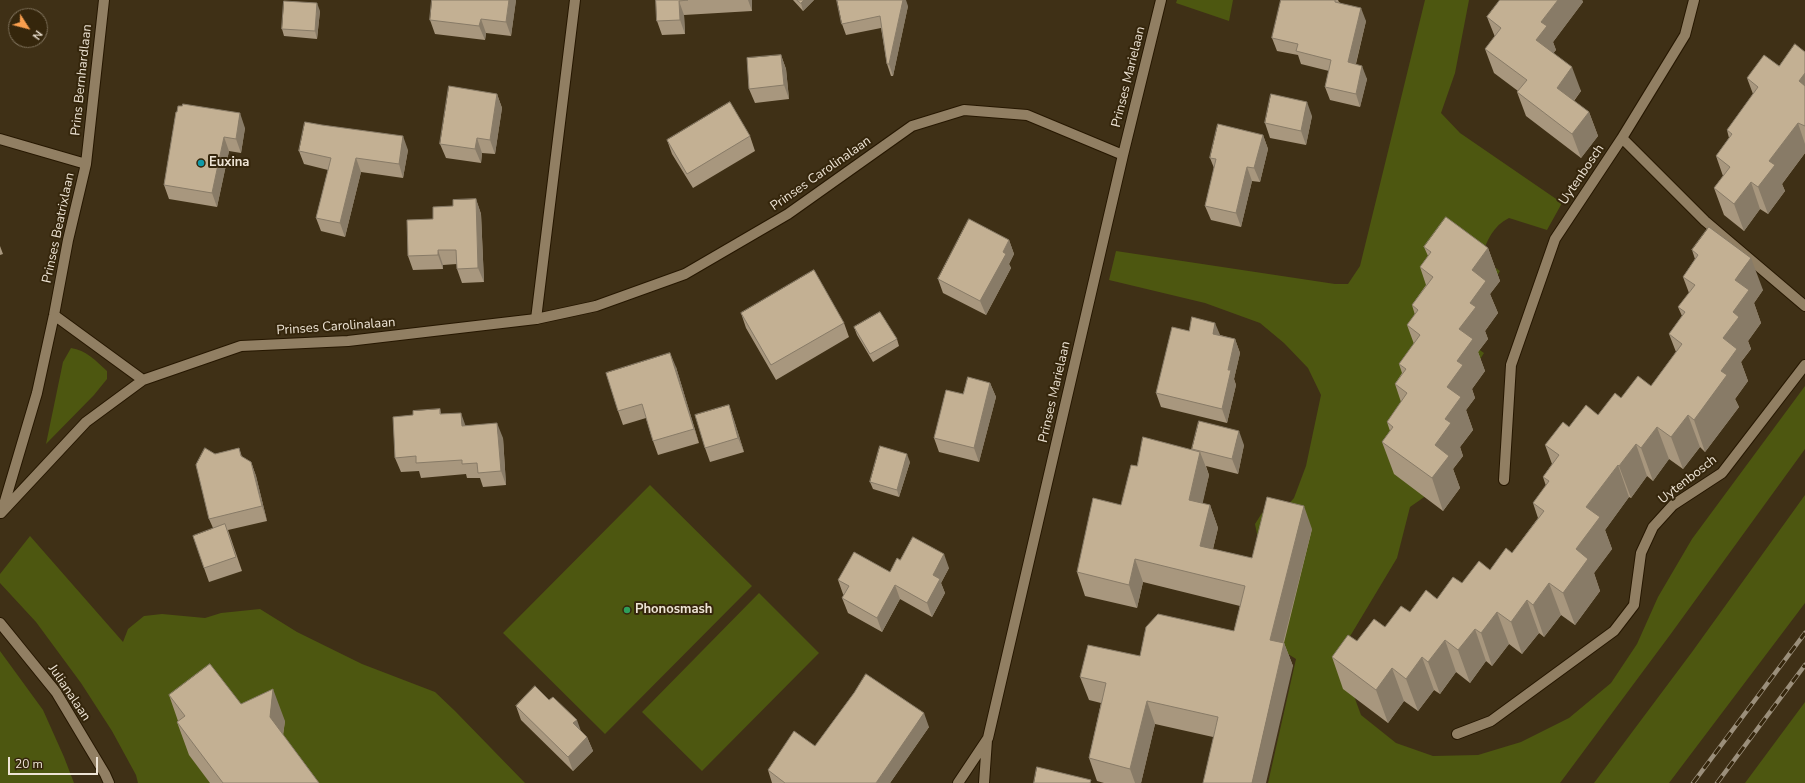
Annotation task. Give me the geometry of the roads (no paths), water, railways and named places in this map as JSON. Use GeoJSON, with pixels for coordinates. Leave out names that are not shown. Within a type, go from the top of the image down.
{"type":"FeatureCollection","features":[{"type":"Feature","properties":{"kind":"street","name":"Prins Bernhardlaan"},"geometry":{"type":"LineString","coordinates":[[86,164],[104,0]]}},
{"type":"Feature","properties":{"kind":"street"},"geometry":{"type":"LineString","coordinates":[[536,320],[575,0]]}},
{"type":"Feature","properties":{"kind":"street","name":"Prinses Marielaan"},"geometry":{"type":"LineString","coordinates":[[958,783],[988,738],[1123,156],[1161,0]]}},
{"type":"Feature","properties":{"kind":"street","name":"Uytenbosch"},"geometry":{"type":"LineString","coordinates":[[1504,480],[1511,366],[1555,239],[1622,138],[1685,35],[1694,0]]}},
{"type":"Feature","properties":{"kind":"street","name":"Prinses Carolinalaan"},"geometry":{"type":"LineString","coordinates":[[1,514],[86,422],[143,380],[241,346],[348,341],[536,320],[596,306],[685,274],[788,214],[912,126],[964,110],[1027,115],[1123,156]]}},
{"type":"Feature","properties":{"kind":"street","name":"Uytenbosch"},"geometry":{"type":"LineString","coordinates":[[1622,138],[1705,221],[1805,306]]}},
{"type":"Feature","properties":{"kind":"street","name":"Prinses Beatrixlaan"},"geometry":{"type":"LineString","coordinates":[[0,139],[86,164],[68,240],[54,315]]}},
{"type":"Feature","properties":{"kind":"street"},"geometry":{"type":"LineString","coordinates":[[1,514],[37,393],[54,315],[143,380]]}},
{"type":"Feature","properties":{"kind":"street","name":"Uytenbosch"},"geometry":{"type":"LineString","coordinates":[[1457,734],[1491,721],[1614,631],[1634,605],[1641,553],[1653,527],[1673,505],[1722,473],[1805,365]]}},
{"type":"Feature","properties":{"kind":"street","name":"Julianalaan"},"geometry":{"type":"LineString","coordinates":[[0,623],[56,692],[106,774],[108,783]]}},
{"type":"Feature","properties":{"kind":"street"},"geometry":{"type":"LineString","coordinates":[[984,783],[988,738]]}},
{"type":"Feature","properties":{"kind":"railway"},"geometry":{"type":"LineString","coordinates":[[1693,783],[1805,633]]}},
{"type":"Feature","properties":{"kind":"railway"},"geometry":{"type":"LineString","coordinates":[[1717,783],[1805,665]]}},
{"type":"Feature","properties":{"kind":"place","name":"Euxina"},"geometry":{"type":"Point","coordinates":[201,163]}},
{"type":"Feature","properties":{"kind":"place","name":"Phonosmash"},"geometry":{"type":"Point","coordinates":[627,610]}}]}
